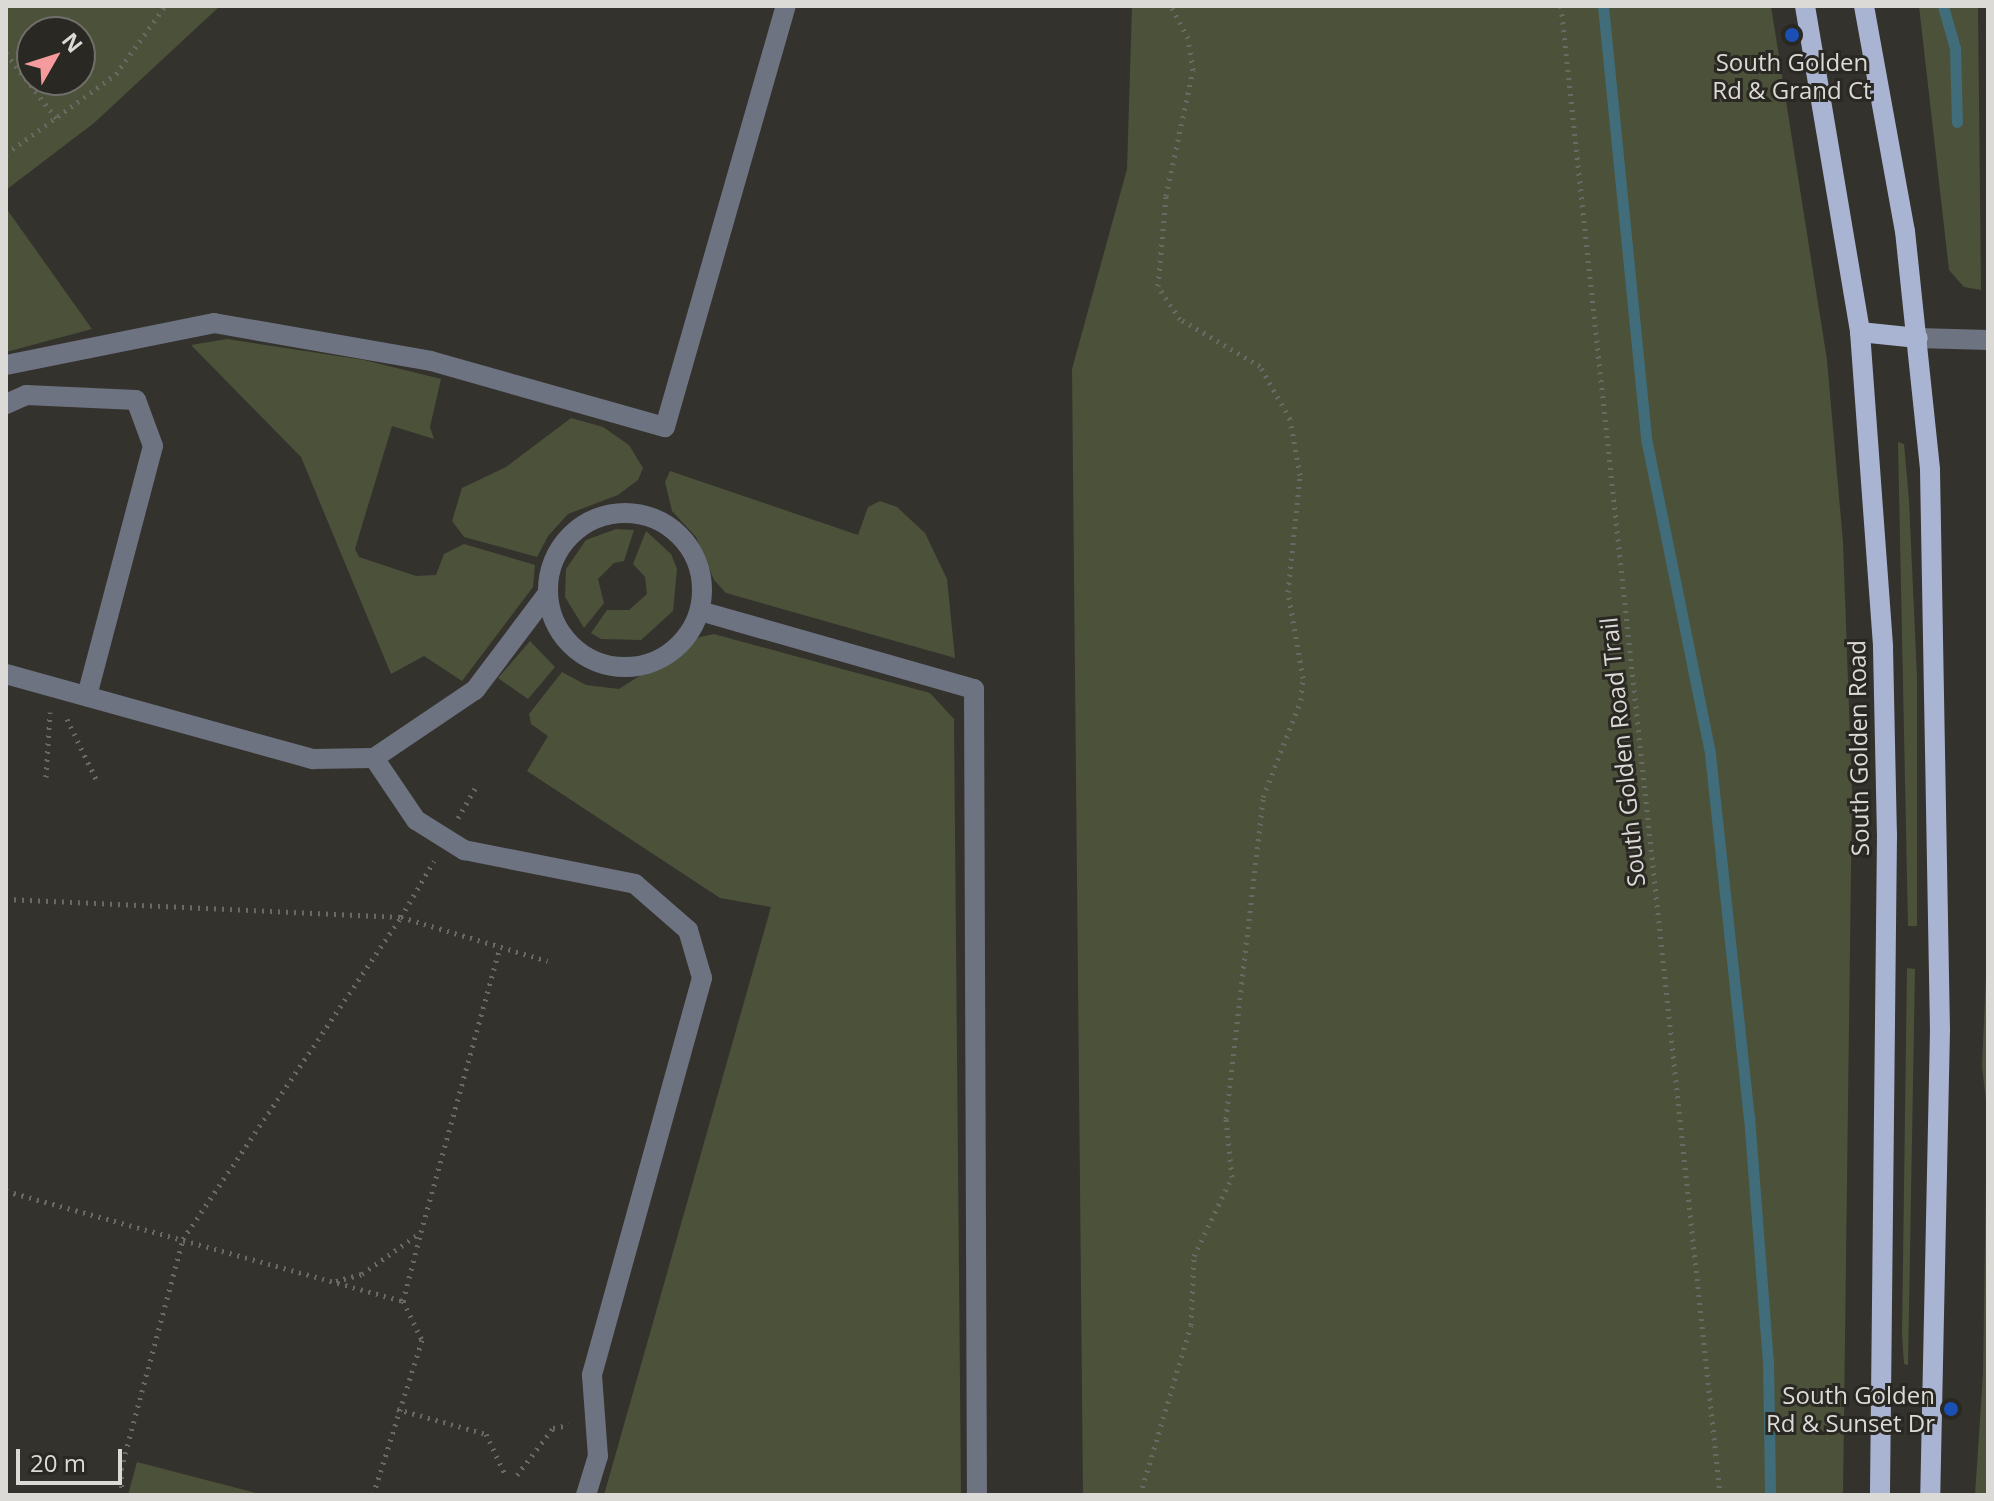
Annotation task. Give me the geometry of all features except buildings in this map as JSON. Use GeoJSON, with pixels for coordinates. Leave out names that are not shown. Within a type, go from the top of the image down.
{"type":"FeatureCollection","features":[{"type":"Feature","properties":{"kind":"main road","name":"South Golden Road"},"geometry":{"type":"LineString","coordinates":[[1805,6],[1860,332],[1881,603],[1886,787],[1880,1495]]}},
{"type":"Feature","properties":{"kind":"main road"},"geometry":{"type":"LineString","coordinates":[[1864,6],[1905,231],[1930,470],[1937,709],[1940,1029],[1930,1495]]}},
{"type":"Feature","properties":{"kind":"main road"},"geometry":{"type":"LineString","coordinates":[[1860,332],[1918,338]]}},
{"type":"Feature","properties":{"kind":"street"},"geometry":{"type":"LineString","coordinates":[[6,365],[214,323],[431,361],[665,427],[786,6]]}},
{"type":"Feature","properties":{"kind":"street"},"geometry":{"type":"LineString","coordinates":[[1918,338],[1988,340]]}},
{"type":"Feature","properties":{"kind":"street"},"geometry":{"type":"LineString","coordinates":[[6,404],[26,395],[136,400],[153,446],[87,696]]}},
{"type":"Feature","properties":{"kind":"street"},"geometry":{"type":"LineString","coordinates":[[634,513],[660,520],[681,536],[699,571],[700,611],[673,651],[629,667],[604,664],[565,638],[548,593],[551,566],[563,543],[583,525],[608,514],[634,513]]}},
{"type":"Feature","properties":{"kind":"street"},"geometry":{"type":"LineString","coordinates":[[6,674],[313,759],[374,758],[475,690],[548,593]]}},
{"type":"Feature","properties":{"kind":"street"},"geometry":{"type":"LineString","coordinates":[[700,611],[974,689],[977,1495]]}},
{"type":"Feature","properties":{"kind":"street"},"geometry":{"type":"LineString","coordinates":[[374,758],[416,820],[464,850],[635,884],[688,930],[702,978],[592,1375],[598,1456],[586,1495]]}},
{"type":"Feature","properties":{"kind":"path"},"geometry":{"type":"LineString","coordinates":[[6,154],[116,74],[165,6]]}},
{"type":"Feature","properties":{"kind":"path"},"geometry":{"type":"LineString","coordinates":[[1140,1495],[1191,1325],[1194,1256],[1232,1177],[1226,1119],[1263,797],[1301,700],[1303,678],[1288,592],[1300,475],[1290,419],[1260,366],[1180,319],[1158,286],[1166,196],[1193,70],[1188,38],[1171,6]]}},
{"type":"Feature","properties":{"kind":"path","name":"South Golden Road Trail"},"geometry":{"type":"LineString","coordinates":[[1561,6],[1720,1495]]}},
{"type":"Feature","properties":{"kind":"path"},"geometry":{"type":"LineString","coordinates":[[6,53],[56,118]]}},
{"type":"Feature","properties":{"kind":"path"},"geometry":{"type":"LineString","coordinates":[[46,777],[51,686]]}},
{"type":"Feature","properties":{"kind":"path"},"geometry":{"type":"LineString","coordinates":[[51,686],[98,783]]}},
{"type":"Feature","properties":{"kind":"path"},"geometry":{"type":"LineString","coordinates":[[122,1495],[121,1469],[183,1239],[401,917],[476,787]]}},
{"type":"Feature","properties":{"kind":"path"},"geometry":{"type":"LineString","coordinates":[[6,899],[401,917],[548,961]]}},
{"type":"Feature","properties":{"kind":"path"},"geometry":{"type":"LineString","coordinates":[[373,1495],[397,1409],[422,1340],[403,1301],[500,947]]}},
{"type":"Feature","properties":{"kind":"path"},"geometry":{"type":"LineString","coordinates":[[6,1191],[403,1301]]}},
{"type":"Feature","properties":{"kind":"path"},"geometry":{"type":"LineString","coordinates":[[335,1281],[362,1274],[421,1232]]}},
{"type":"Feature","properties":{"kind":"path"},"geometry":{"type":"LineString","coordinates":[[397,1409],[486,1434],[505,1474]]}},
{"type":"Feature","properties":{"kind":"path"},"geometry":{"type":"LineString","coordinates":[[517,1475],[553,1428],[596,1420]]}},
{"type":"Feature","properties":{"kind":"green space"},"geometry":{"type":"Polygon","coordinates":[[[6,6],[220,6],[94,123],[6,190],[6,6]]]}},
{"type":"Feature","properties":{"kind":"green space"},"geometry":{"type":"Polygon","coordinates":[[[1132,6],[1771,6],[1827,360],[1843,542],[1852,792],[1843,1495],[1083,1495],[1072,369],[1127,169],[1132,6]]]}},
{"type":"Feature","properties":{"kind":"green space"},"geometry":{"type":"Polygon","coordinates":[[[1919,6],[1978,6],[1981,290],[1964,287],[1949,270],[1919,6]]]}},
{"type":"Feature","properties":{"kind":"green space"},"geometry":{"type":"Polygon","coordinates":[[[6,208],[92,329],[6,352],[6,208]]]}},
{"type":"Feature","properties":{"kind":"green space"},"geometry":{"type":"Polygon","coordinates":[[[227,339],[364,360],[441,379],[430,427],[434,439],[392,426],[355,549],[359,557],[416,576],[436,575],[444,554],[464,544],[535,565],[533,587],[462,681],[424,656],[391,674],[301,457],[191,345],[227,339]]]}},
{"type":"Feature","properties":{"kind":"green space"},"geometry":{"type":"Polygon","coordinates":[[[571,418],[603,427],[629,445],[643,468],[638,480],[618,495],[568,514],[548,536],[537,557],[464,537],[452,521],[462,488],[506,467],[571,418]]]}},
{"type":"Feature","properties":{"kind":"green space"},"geometry":{"type":"Polygon","coordinates":[[[1898,442],[1904,444],[1909,500],[1917,677],[1917,926],[1908,926],[1898,442]]]}},
{"type":"Feature","properties":{"kind":"green space"},"geometry":{"type":"Polygon","coordinates":[[[670,471],[858,535],[868,507],[880,501],[897,507],[925,533],[947,579],[955,658],[726,593],[714,580],[696,537],[672,511],[665,482],[670,471]]]}},
{"type":"Feature","properties":{"kind":"green space"},"geometry":{"type":"Polygon","coordinates":[[[616,529],[634,530],[624,561],[614,563],[598,579],[604,603],[584,628],[565,597],[566,569],[586,540],[616,529]]]}},
{"type":"Feature","properties":{"kind":"green space"},"geometry":{"type":"Polygon","coordinates":[[[646,531],[671,554],[677,569],[673,611],[641,640],[601,639],[591,633],[607,610],[629,610],[647,594],[645,577],[633,564],[646,531]]]}},
{"type":"Feature","properties":{"kind":"green space"},"geometry":{"type":"Polygon","coordinates":[[[714,634],[930,693],[954,719],[961,1495],[604,1495],[771,907],[720,898],[527,771],[548,736],[531,724],[529,714],[562,672],[586,685],[619,689],[700,637],[714,634]]]}},
{"type":"Feature","properties":{"kind":"green space"},"geometry":{"type":"Polygon","coordinates":[[[530,641],[555,667],[528,699],[498,678],[530,641]]]}},
{"type":"Feature","properties":{"kind":"green space"},"geometry":{"type":"Polygon","coordinates":[[[1988,930],[1988,1495],[1975,1495],[1983,1374],[1987,1110],[1982,1066],[1988,930]]]}},
{"type":"Feature","properties":{"kind":"green space"},"geometry":{"type":"Polygon","coordinates":[[[1907,968],[1915,969],[1908,1365],[1904,1364],[1902,1334],[1907,968]]]}},
{"type":"Feature","properties":{"kind":"green space"},"geometry":{"type":"Polygon","coordinates":[[[137,1462],[264,1495],[128,1495],[137,1462]]]}},
{"type":"Feature","properties":{"kind":"waterway"},"geometry":{"type":"LineString","coordinates":[[1603,6],[1647,443],[1710,754],[1749,1116],[1768,1361],[1770,1495]]}},
{"type":"Feature","properties":{"kind":"waterway"},"geometry":{"type":"LineString","coordinates":[[1943,6],[1955,48],[1957,122]]}},
{"type":"Feature","properties":{"kind":"place","name":"South Golden Rd & Grand Ct"},"geometry":{"type":"Point","coordinates":[1792,35]}},
{"type":"Feature","properties":{"kind":"place","name":"South Golden Rd & Sunset Dr"},"geometry":{"type":"Point","coordinates":[1951,1409]}}]}
